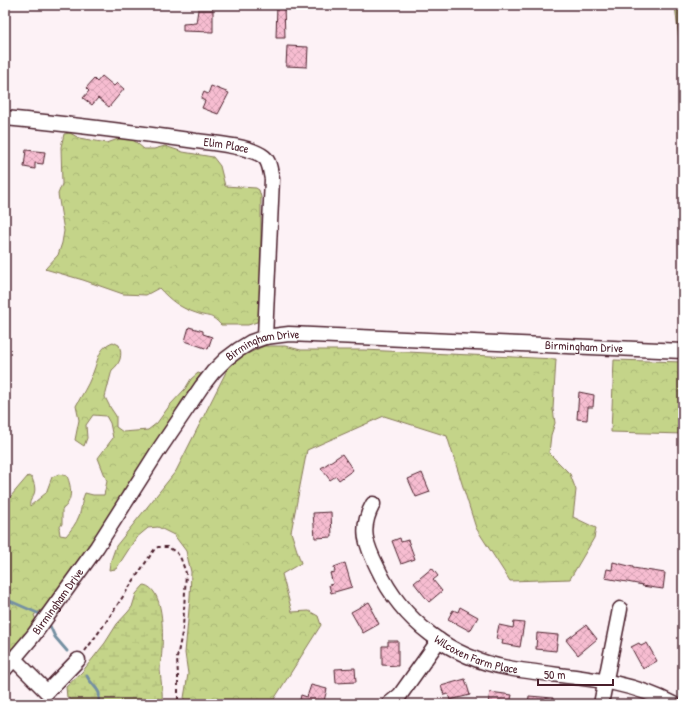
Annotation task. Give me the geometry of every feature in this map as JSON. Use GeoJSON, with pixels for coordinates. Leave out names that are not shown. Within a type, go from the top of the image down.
{"type":"FeatureCollection","features":[{"type":"Feature","properties":{"kind":"street","name":"Elim Place"},"geometry":{"type":"LineString","coordinates":[[5,118],[121,130],[231,146],[252,151],[264,157],[270,166],[272,179],[265,337]]}},
{"type":"Feature","properties":{"kind":"street","name":"Birmingham Drive"},"geometry":{"type":"LineString","coordinates":[[10,664],[34,636],[97,547],[158,451],[202,386],[226,359],[251,342],[265,337],[289,334],[683,351]]}},
{"type":"Feature","properties":{"kind":"street","name":"Wilcoxen Farm Place"},"geometry":{"type":"LineString","coordinates":[[373,504],[366,519],[365,537],[368,549],[379,572],[405,612],[439,640],[466,655],[493,665],[606,681],[654,694],[673,704]]}},
{"type":"Feature","properties":{"kind":"street"},"geometry":{"type":"LineString","coordinates":[[601,704],[620,609]]}},
{"type":"Feature","properties":{"kind":"street"},"geometry":{"type":"LineString","coordinates":[[389,704],[400,695],[439,640]]}},
{"type":"Feature","properties":{"kind":"street"},"geometry":{"type":"LineString","coordinates":[[10,664],[46,696],[78,660]]}},
{"type":"Feature","properties":{"kind":"path"},"geometry":{"type":"LineString","coordinates":[[78,660],[104,625],[154,550],[158,547],[168,547],[177,553],[181,558],[186,573],[183,628],[177,658],[178,704]]}},
{"type":"Feature","properties":{"kind":"green space"},"geometry":{"type":"Polygon","coordinates":[[[675,5],[683,5],[683,76],[675,5]]]}},
{"type":"Feature","properties":{"kind":"green space"},"geometry":{"type":"Polygon","coordinates":[[[70,133],[79,138],[107,143],[121,138],[132,139],[144,149],[154,149],[165,146],[183,152],[213,157],[220,166],[225,186],[256,188],[259,190],[261,197],[261,312],[257,322],[248,325],[221,325],[212,317],[190,311],[180,306],[171,300],[159,288],[146,295],[123,294],[45,269],[58,255],[62,243],[64,231],[58,194],[62,184],[61,147],[64,134],[70,133]]]}},
{"type":"Feature","properties":{"kind":"green space"},"geometry":{"type":"Polygon","coordinates":[[[113,342],[119,345],[121,356],[119,362],[112,370],[105,397],[116,416],[116,427],[123,432],[148,430],[157,423],[170,405],[185,389],[191,379],[198,373],[201,374],[181,402],[91,547],[50,604],[34,615],[36,620],[33,625],[5,659],[5,503],[28,476],[32,478],[35,488],[30,506],[46,493],[52,477],[59,474],[67,476],[71,490],[70,498],[62,510],[62,524],[59,528],[60,535],[66,536],[78,519],[85,493],[104,495],[107,481],[98,458],[113,438],[110,423],[106,416],[93,415],[86,425],[87,438],[84,446],[75,440],[79,420],[76,406],[90,379],[101,351],[108,344],[113,342]]]}},
{"type":"Feature","properties":{"kind":"green space"},"geometry":{"type":"Polygon","coordinates":[[[264,346],[285,346],[301,350],[364,350],[556,359],[553,409],[555,423],[551,435],[549,453],[570,474],[576,490],[573,517],[596,528],[594,538],[570,579],[510,581],[476,528],[447,436],[384,416],[307,450],[291,532],[301,563],[282,574],[292,612],[309,611],[318,616],[321,625],[271,704],[183,704],[188,674],[185,653],[191,572],[186,551],[174,535],[158,527],[148,528],[136,538],[116,569],[109,570],[110,563],[116,546],[176,471],[228,368],[241,357],[264,346]]]}},
{"type":"Feature","properties":{"kind":"green space"},"geometry":{"type":"Polygon","coordinates":[[[614,360],[683,362],[683,434],[611,432],[614,360]]]}},
{"type":"Feature","properties":{"kind":"green space"},"geometry":{"type":"Polygon","coordinates":[[[144,585],[151,588],[155,594],[161,612],[162,652],[160,670],[162,704],[76,704],[67,697],[66,687],[82,672],[105,643],[117,624],[132,607],[136,594],[144,585]]]}},
{"type":"Feature","properties":{"kind":"building"},"geometry":{"type":"Polygon","coordinates":[[[277,5],[284,5],[285,38],[276,38],[277,5]]]}},
{"type":"Feature","properties":{"kind":"building"},"geometry":{"type":"Polygon","coordinates":[[[198,10],[213,10],[213,32],[183,31],[183,24],[196,23],[198,10]]]}},
{"type":"Feature","properties":{"kind":"building"},"geometry":{"type":"Polygon","coordinates":[[[287,46],[308,47],[307,67],[286,66],[287,46]]]}},
{"type":"Feature","properties":{"kind":"building"},"geometry":{"type":"Polygon","coordinates":[[[102,76],[114,86],[117,83],[124,89],[109,107],[98,98],[92,105],[83,98],[89,91],[86,88],[94,79],[97,82],[102,76]]]}},
{"type":"Feature","properties":{"kind":"building"},"geometry":{"type":"Polygon","coordinates":[[[211,86],[229,93],[218,114],[202,108],[205,101],[201,99],[204,92],[208,94],[211,86]]]}},
{"type":"Feature","properties":{"kind":"building"},"geometry":{"type":"Polygon","coordinates":[[[26,150],[45,152],[43,164],[35,163],[35,169],[24,167],[26,150]]]}},
{"type":"Feature","properties":{"kind":"building"},"geometry":{"type":"Polygon","coordinates":[[[189,327],[203,331],[203,334],[212,337],[208,349],[185,341],[189,327]]]}},
{"type":"Feature","properties":{"kind":"building"},"geometry":{"type":"Polygon","coordinates":[[[579,392],[594,395],[593,407],[588,407],[587,420],[577,419],[579,392]]]}},
{"type":"Feature","properties":{"kind":"building"},"geometry":{"type":"Polygon","coordinates":[[[342,454],[353,470],[339,480],[336,476],[330,480],[321,468],[342,454]]]}},
{"type":"Feature","properties":{"kind":"building"},"geometry":{"type":"Polygon","coordinates":[[[422,473],[430,492],[416,497],[408,479],[422,473]]]}},
{"type":"Feature","properties":{"kind":"building"},"geometry":{"type":"Polygon","coordinates":[[[331,512],[332,537],[315,538],[313,513],[331,512]]]}},
{"type":"Feature","properties":{"kind":"building"},"geometry":{"type":"Polygon","coordinates":[[[400,538],[401,542],[408,540],[415,559],[401,564],[392,541],[400,538]]]}},
{"type":"Feature","properties":{"kind":"building"},"geometry":{"type":"Polygon","coordinates":[[[613,562],[633,568],[665,573],[663,589],[605,578],[607,569],[612,570],[613,562]]]}},
{"type":"Feature","properties":{"kind":"building"},"geometry":{"type":"Polygon","coordinates":[[[345,563],[352,587],[331,593],[329,585],[333,584],[330,573],[335,572],[334,567],[345,563]]]}},
{"type":"Feature","properties":{"kind":"building"},"geometry":{"type":"Polygon","coordinates":[[[432,568],[438,576],[433,580],[442,591],[429,602],[414,583],[432,568]]]}},
{"type":"Feature","properties":{"kind":"building"},"geometry":{"type":"Polygon","coordinates":[[[369,602],[379,624],[363,633],[351,612],[369,602]]]}},
{"type":"Feature","properties":{"kind":"building"},"geometry":{"type":"Polygon","coordinates":[[[460,607],[478,617],[470,631],[448,619],[453,610],[458,612],[460,607]]]}},
{"type":"Feature","properties":{"kind":"building"},"geometry":{"type":"Polygon","coordinates":[[[514,622],[524,623],[520,647],[502,644],[503,640],[496,639],[499,625],[513,628],[514,622]]]}},
{"type":"Feature","properties":{"kind":"building"},"geometry":{"type":"Polygon","coordinates":[[[586,625],[597,639],[578,655],[566,640],[586,625]]]}},
{"type":"Feature","properties":{"kind":"building"},"geometry":{"type":"Polygon","coordinates":[[[537,633],[558,635],[556,651],[536,649],[537,633]]]}},
{"type":"Feature","properties":{"kind":"building"},"geometry":{"type":"Polygon","coordinates":[[[388,641],[398,641],[398,666],[382,665],[382,646],[388,646],[388,641]]]}},
{"type":"Feature","properties":{"kind":"building"},"geometry":{"type":"Polygon","coordinates":[[[639,643],[641,646],[647,643],[657,661],[643,669],[631,647],[639,643]]]}},
{"type":"Feature","properties":{"kind":"building"},"geometry":{"type":"Polygon","coordinates":[[[355,668],[356,682],[336,683],[335,669],[355,668]]]}},
{"type":"Feature","properties":{"kind":"building"},"geometry":{"type":"Polygon","coordinates":[[[465,679],[470,695],[450,700],[448,694],[444,695],[441,686],[465,679]]]}},
{"type":"Feature","properties":{"kind":"building"},"geometry":{"type":"Polygon","coordinates":[[[311,685],[327,689],[324,701],[325,704],[299,704],[301,695],[307,697],[311,685]]]}},
{"type":"Feature","properties":{"kind":"building"},"geometry":{"type":"Polygon","coordinates":[[[490,692],[512,695],[510,704],[488,704],[490,692]]]}},
{"type":"Feature","properties":{"kind":"building"},"geometry":{"type":"Polygon","coordinates":[[[529,696],[553,698],[553,704],[528,704],[529,696]]]}},
{"type":"Feature","properties":{"kind":"waterway"},"geometry":{"type":"LineString","coordinates":[[5,596],[10,601],[42,615]]}},
{"type":"Feature","properties":{"kind":"waterway"},"geometry":{"type":"LineString","coordinates":[[50,626],[55,637],[67,651]]}},
{"type":"Feature","properties":{"kind":"waterway"},"geometry":{"type":"LineString","coordinates":[[87,676],[99,693],[99,704]]}}]}
